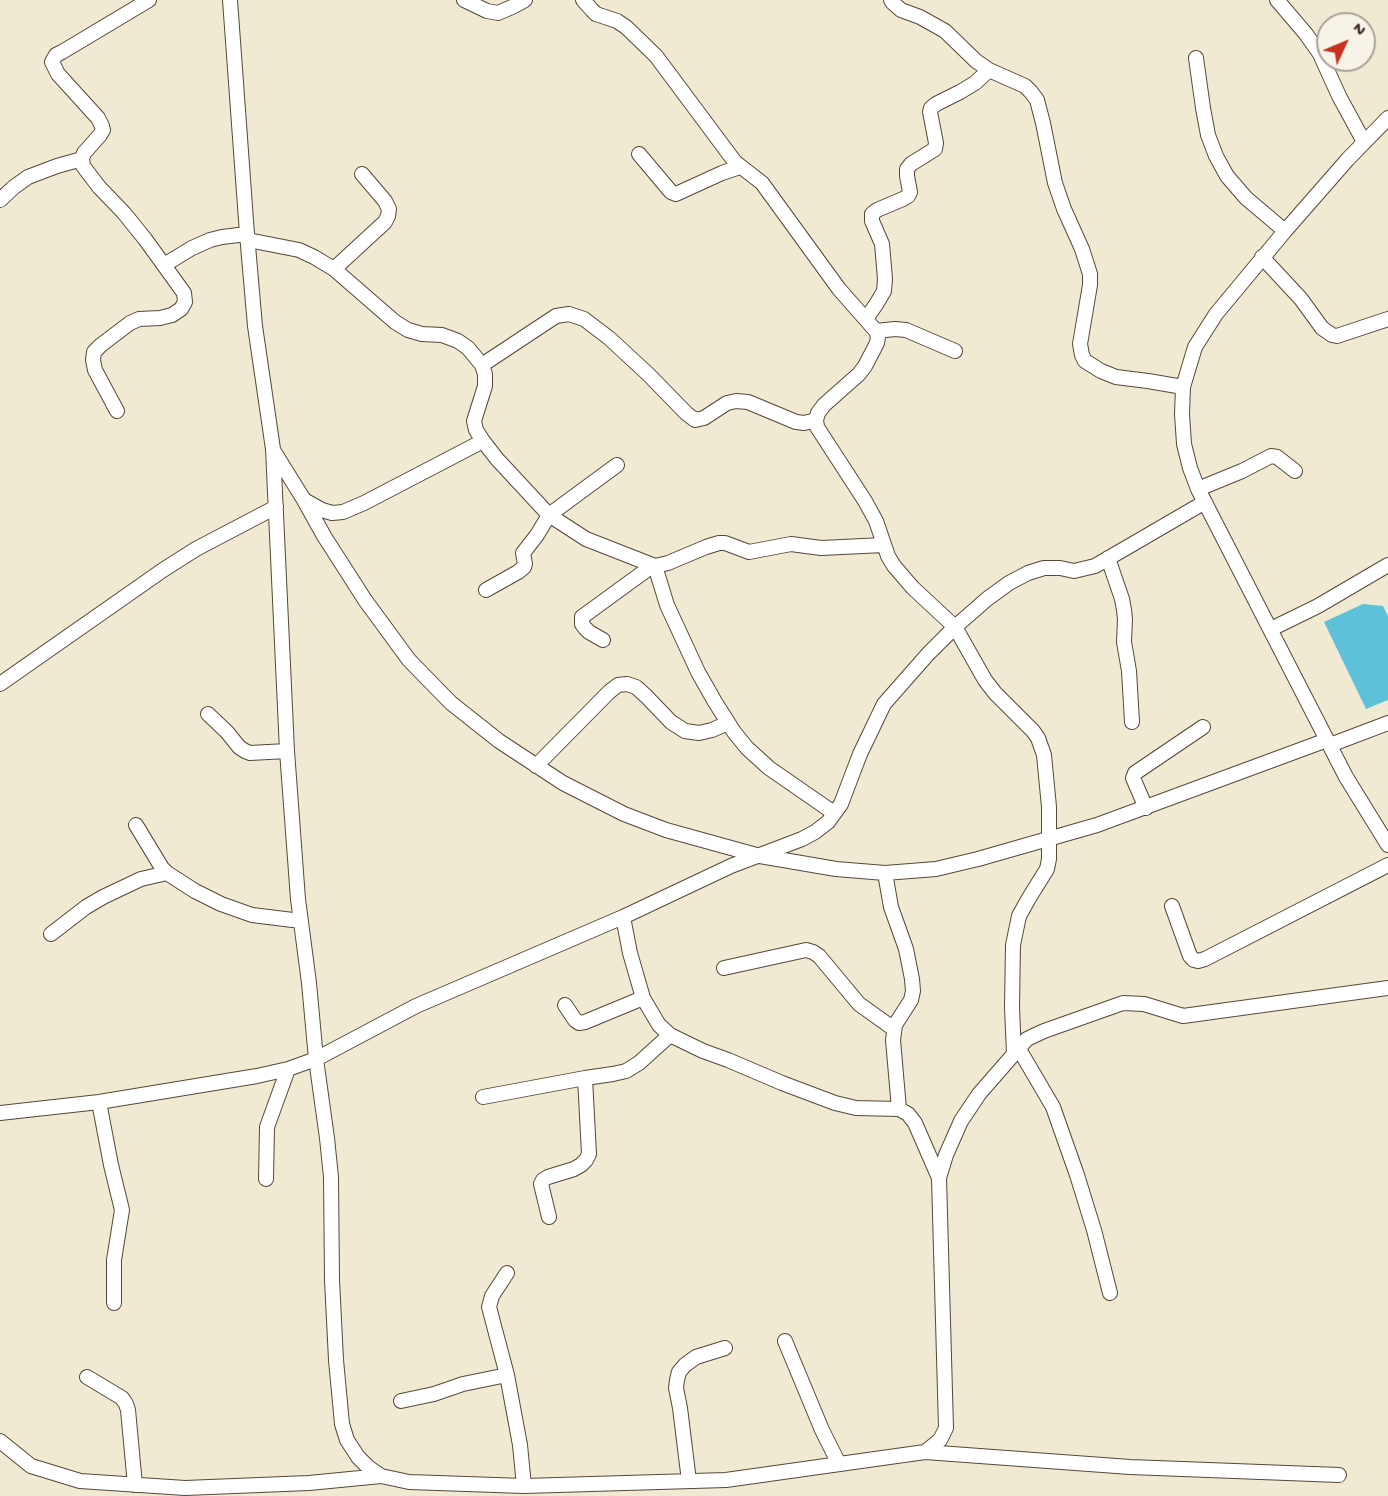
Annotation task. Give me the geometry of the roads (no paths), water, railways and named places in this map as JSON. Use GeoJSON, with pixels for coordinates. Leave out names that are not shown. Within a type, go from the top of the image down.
{"type":"FeatureCollection","features":[{"type":"Feature","properties":{"kind":"street"},"geometry":{"type":"LineString","coordinates":[[117,411],[95,370],[94,352],[130,323],[139,319],[172,315],[181,309],[185,302],[184,293],[145,238],[83,166],[84,153],[100,135],[103,130],[102,126],[98,118],[58,74],[52,62],[62,52],[149,0]]}},
{"type":"Feature","properties":{"kind":"street"},"geometry":{"type":"LineString","coordinates":[[230,0],[255,326],[273,449],[287,751],[301,921],[332,1177],[333,1313],[342,1424],[351,1449],[368,1467],[381,1476]]}},
{"type":"Feature","properties":{"kind":"street"},"geometry":{"type":"LineString","coordinates":[[464,0],[487,11],[498,13],[525,0]]}},
{"type":"Feature","properties":{"kind":"street"},"geometry":{"type":"LineString","coordinates":[[583,0],[596,14],[617,21],[626,27],[656,56],[729,155],[740,167],[762,183],[839,289],[876,331],[877,343],[865,366],[824,405],[818,413],[817,427],[865,501],[876,521],[888,555],[902,576],[956,627],[985,680],[1038,738],[1044,755],[1050,807],[1049,859],[1047,869],[1019,915],[1013,945],[1012,1007],[1017,1051],[1053,1107],[1080,1186],[1110,1293]]}},
{"type":"Feature","properties":{"kind":"street"},"geometry":{"type":"LineString","coordinates":[[891,0],[902,10],[945,31],[976,61],[989,70],[1025,86],[1039,106],[1055,183],[1090,274],[1080,344],[1085,361],[1116,377],[1183,387]]}},
{"type":"Feature","properties":{"kind":"street"},"geometry":{"type":"LineString","coordinates":[[1276,0],[1320,54],[1364,142]]}},
{"type":"Feature","properties":{"kind":"street"},"geometry":{"type":"LineString","coordinates":[[1196,58],[1208,135],[1216,156],[1227,176],[1245,198],[1285,231]]}},
{"type":"Feature","properties":{"kind":"street"},"geometry":{"type":"LineString","coordinates":[[866,319],[884,291],[885,279],[882,244],[872,221],[872,214],[908,196],[910,192],[907,169],[935,148],[931,108],[975,83],[989,70]]}},
{"type":"Feature","properties":{"kind":"street"},"geometry":{"type":"LineString","coordinates":[[1388,117],[1262,257],[1216,314],[1196,347],[1183,387],[1184,444],[1198,489],[1346,777],[1388,845]]}},
{"type":"Feature","properties":{"kind":"street"},"geometry":{"type":"LineString","coordinates":[[639,154],[676,195],[740,167]]}},
{"type":"Feature","properties":{"kind":"street"},"geometry":{"type":"LineString","coordinates":[[0,200],[28,177],[57,165],[82,159]]}},
{"type":"Feature","properties":{"kind":"street"},"geometry":{"type":"LineString","coordinates":[[334,269],[385,222],[388,216],[389,209],[385,201],[362,174]]}},
{"type":"Feature","properties":{"kind":"street"},"geometry":{"type":"LineString","coordinates":[[164,265],[210,240],[248,237],[299,250],[334,269],[408,330],[422,334],[442,335],[468,348],[482,365],[485,374],[485,386],[474,421],[476,430],[497,459],[549,514],[586,539],[654,566],[667,605],[698,672],[728,723],[747,748],[769,768],[834,813]]}},
{"type":"Feature","properties":{"kind":"street"},"geometry":{"type":"LineString","coordinates":[[1262,257],[1301,299],[1322,328],[1332,335],[1337,336],[1388,319]]}},
{"type":"Feature","properties":{"kind":"street"},"geometry":{"type":"LineString","coordinates":[[482,365],[556,316],[569,314],[584,319],[609,338],[695,420],[700,420],[727,403],[736,401],[748,402],[796,422],[816,420]]}},
{"type":"Feature","properties":{"kind":"street"},"geometry":{"type":"LineString","coordinates":[[876,331],[906,330],[955,351]]}},
{"type":"Feature","properties":{"kind":"street"},"geometry":{"type":"LineString","coordinates":[[304,500],[322,510],[332,513],[343,512],[483,441]]}},
{"type":"Feature","properties":{"kind":"street"},"geometry":{"type":"LineString","coordinates":[[273,449],[365,600],[409,660],[451,703],[499,741],[562,783],[624,814],[666,830],[760,856],[836,869],[885,873],[936,869],[978,860],[1097,825],[1388,723]]}},
{"type":"Feature","properties":{"kind":"street"},"geometry":{"type":"LineString","coordinates":[[1198,489],[1271,456],[1276,457],[1295,471]]}},
{"type":"Feature","properties":{"kind":"street"},"geometry":{"type":"LineString","coordinates":[[486,590],[524,567],[523,553],[549,514],[617,465]]}},
{"type":"Feature","properties":{"kind":"street"},"geometry":{"type":"LineString","coordinates":[[0,1113],[99,1101],[257,1076],[316,1059],[417,1006],[623,917],[710,876],[802,839],[828,822],[841,804],[860,754],[884,704],[921,662],[987,599],[1009,583],[1044,568],[1074,571],[1095,566],[1205,502]]}},
{"type":"Feature","properties":{"kind":"street"},"geometry":{"type":"LineString","coordinates":[[0,684],[163,570],[205,544],[276,507]]}},
{"type":"Feature","properties":{"kind":"street"},"geometry":{"type":"LineString","coordinates":[[603,640],[585,628],[582,624],[582,617],[654,566],[668,563],[706,547],[725,543],[749,552],[790,544],[821,548],[884,545]]}},
{"type":"Feature","properties":{"kind":"street"},"geometry":{"type":"LineString","coordinates":[[1108,558],[1124,610],[1124,642],[1129,671],[1131,722]]}},
{"type":"Feature","properties":{"kind":"street"},"geometry":{"type":"LineString","coordinates":[[1271,629],[1318,606],[1388,566]]}},
{"type":"Feature","properties":{"kind":"street"},"geometry":{"type":"LineString","coordinates":[[536,766],[618,685],[627,684],[636,687],[671,722],[685,731],[699,733],[728,723]]}},
{"type":"Feature","properties":{"kind":"street"},"geometry":{"type":"LineString","coordinates":[[208,714],[245,751],[250,753],[287,751]]}},
{"type":"Feature","properties":{"kind":"street"},"geometry":{"type":"LineString","coordinates":[[1146,808],[1133,778],[1135,773],[1203,727]]}},
{"type":"Feature","properties":{"kind":"street"},"geometry":{"type":"LineString","coordinates":[[136,825],[167,873],[195,891],[221,904],[252,915],[301,921]]}},
{"type":"Feature","properties":{"kind":"street"},"geometry":{"type":"LineString","coordinates":[[1172,906],[1190,956],[1194,960],[1205,959],[1388,865]]}},
{"type":"Feature","properties":{"kind":"street"},"geometry":{"type":"LineString","coordinates":[[51,934],[103,897],[141,879],[167,873]]}},
{"type":"Feature","properties":{"kind":"street"},"geometry":{"type":"LineString","coordinates":[[885,873],[891,907],[906,949],[913,991],[911,1000],[894,1029],[899,1109]]}},
{"type":"Feature","properties":{"kind":"street"},"geometry":{"type":"LineString","coordinates":[[623,917],[643,998],[659,1025],[670,1035],[703,1051],[836,1103],[856,1108],[899,1109],[908,1114],[915,1123],[939,1178]]}},
{"type":"Feature","properties":{"kind":"street"},"geometry":{"type":"LineString","coordinates":[[724,968],[806,950],[813,952],[860,1004],[894,1029]]}},
{"type":"Feature","properties":{"kind":"street"},"geometry":{"type":"LineString","coordinates":[[925,1452],[940,1440],[946,1428],[939,1178],[961,1121],[979,1094],[1027,1040],[1044,1031],[1123,1003],[1144,1004],[1183,1017],[1388,988]]}},
{"type":"Feature","properties":{"kind":"street"},"geometry":{"type":"LineString","coordinates":[[565,1005],[579,1023],[643,998]]}},
{"type":"Feature","properties":{"kind":"street"},"geometry":{"type":"LineString","coordinates":[[483,1096],[626,1071],[639,1063],[670,1035]]}},
{"type":"Feature","properties":{"kind":"street"},"geometry":{"type":"LineString","coordinates":[[266,1179],[267,1127],[288,1068]]}},
{"type":"Feature","properties":{"kind":"street"},"geometry":{"type":"LineString","coordinates":[[549,1217],[540,1184],[548,1177],[581,1165],[589,1154],[585,1078]]}},
{"type":"Feature","properties":{"kind":"street"},"geometry":{"type":"LineString","coordinates":[[99,1101],[122,1210],[114,1260],[114,1303]]}},
{"type":"Feature","properties":{"kind":"street"},"geometry":{"type":"LineString","coordinates":[[507,1273],[492,1296],[489,1307],[507,1375],[520,1444],[524,1486]]}},
{"type":"Feature","properties":{"kind":"street"},"geometry":{"type":"LineString","coordinates":[[785,1341],[822,1430],[839,1464]]}},
{"type":"Feature","properties":{"kind":"street"},"geometry":{"type":"LineString","coordinates":[[689,1481],[676,1380],[685,1365],[696,1357],[725,1348]]}},
{"type":"Feature","properties":{"kind":"street"},"geometry":{"type":"LineString","coordinates":[[401,1401],[507,1375]]}},
{"type":"Feature","properties":{"kind":"street"},"geometry":{"type":"LineString","coordinates":[[87,1377],[122,1398],[126,1404],[135,1485]]}},
{"type":"Feature","properties":{"kind":"street"},"geometry":{"type":"LineString","coordinates":[[0,1441],[32,1466],[80,1481],[197,1488],[309,1483],[381,1476],[409,1482],[524,1486],[726,1480],[925,1452],[1130,1467],[1339,1475]]}},
{"type":"Feature","properties":{"kind":"water"},"geometry":{"type":"Polygon","coordinates":[[[1363,604],[1383,606],[1388,616],[1388,700],[1366,709],[1324,622],[1363,604]]]}}]}
